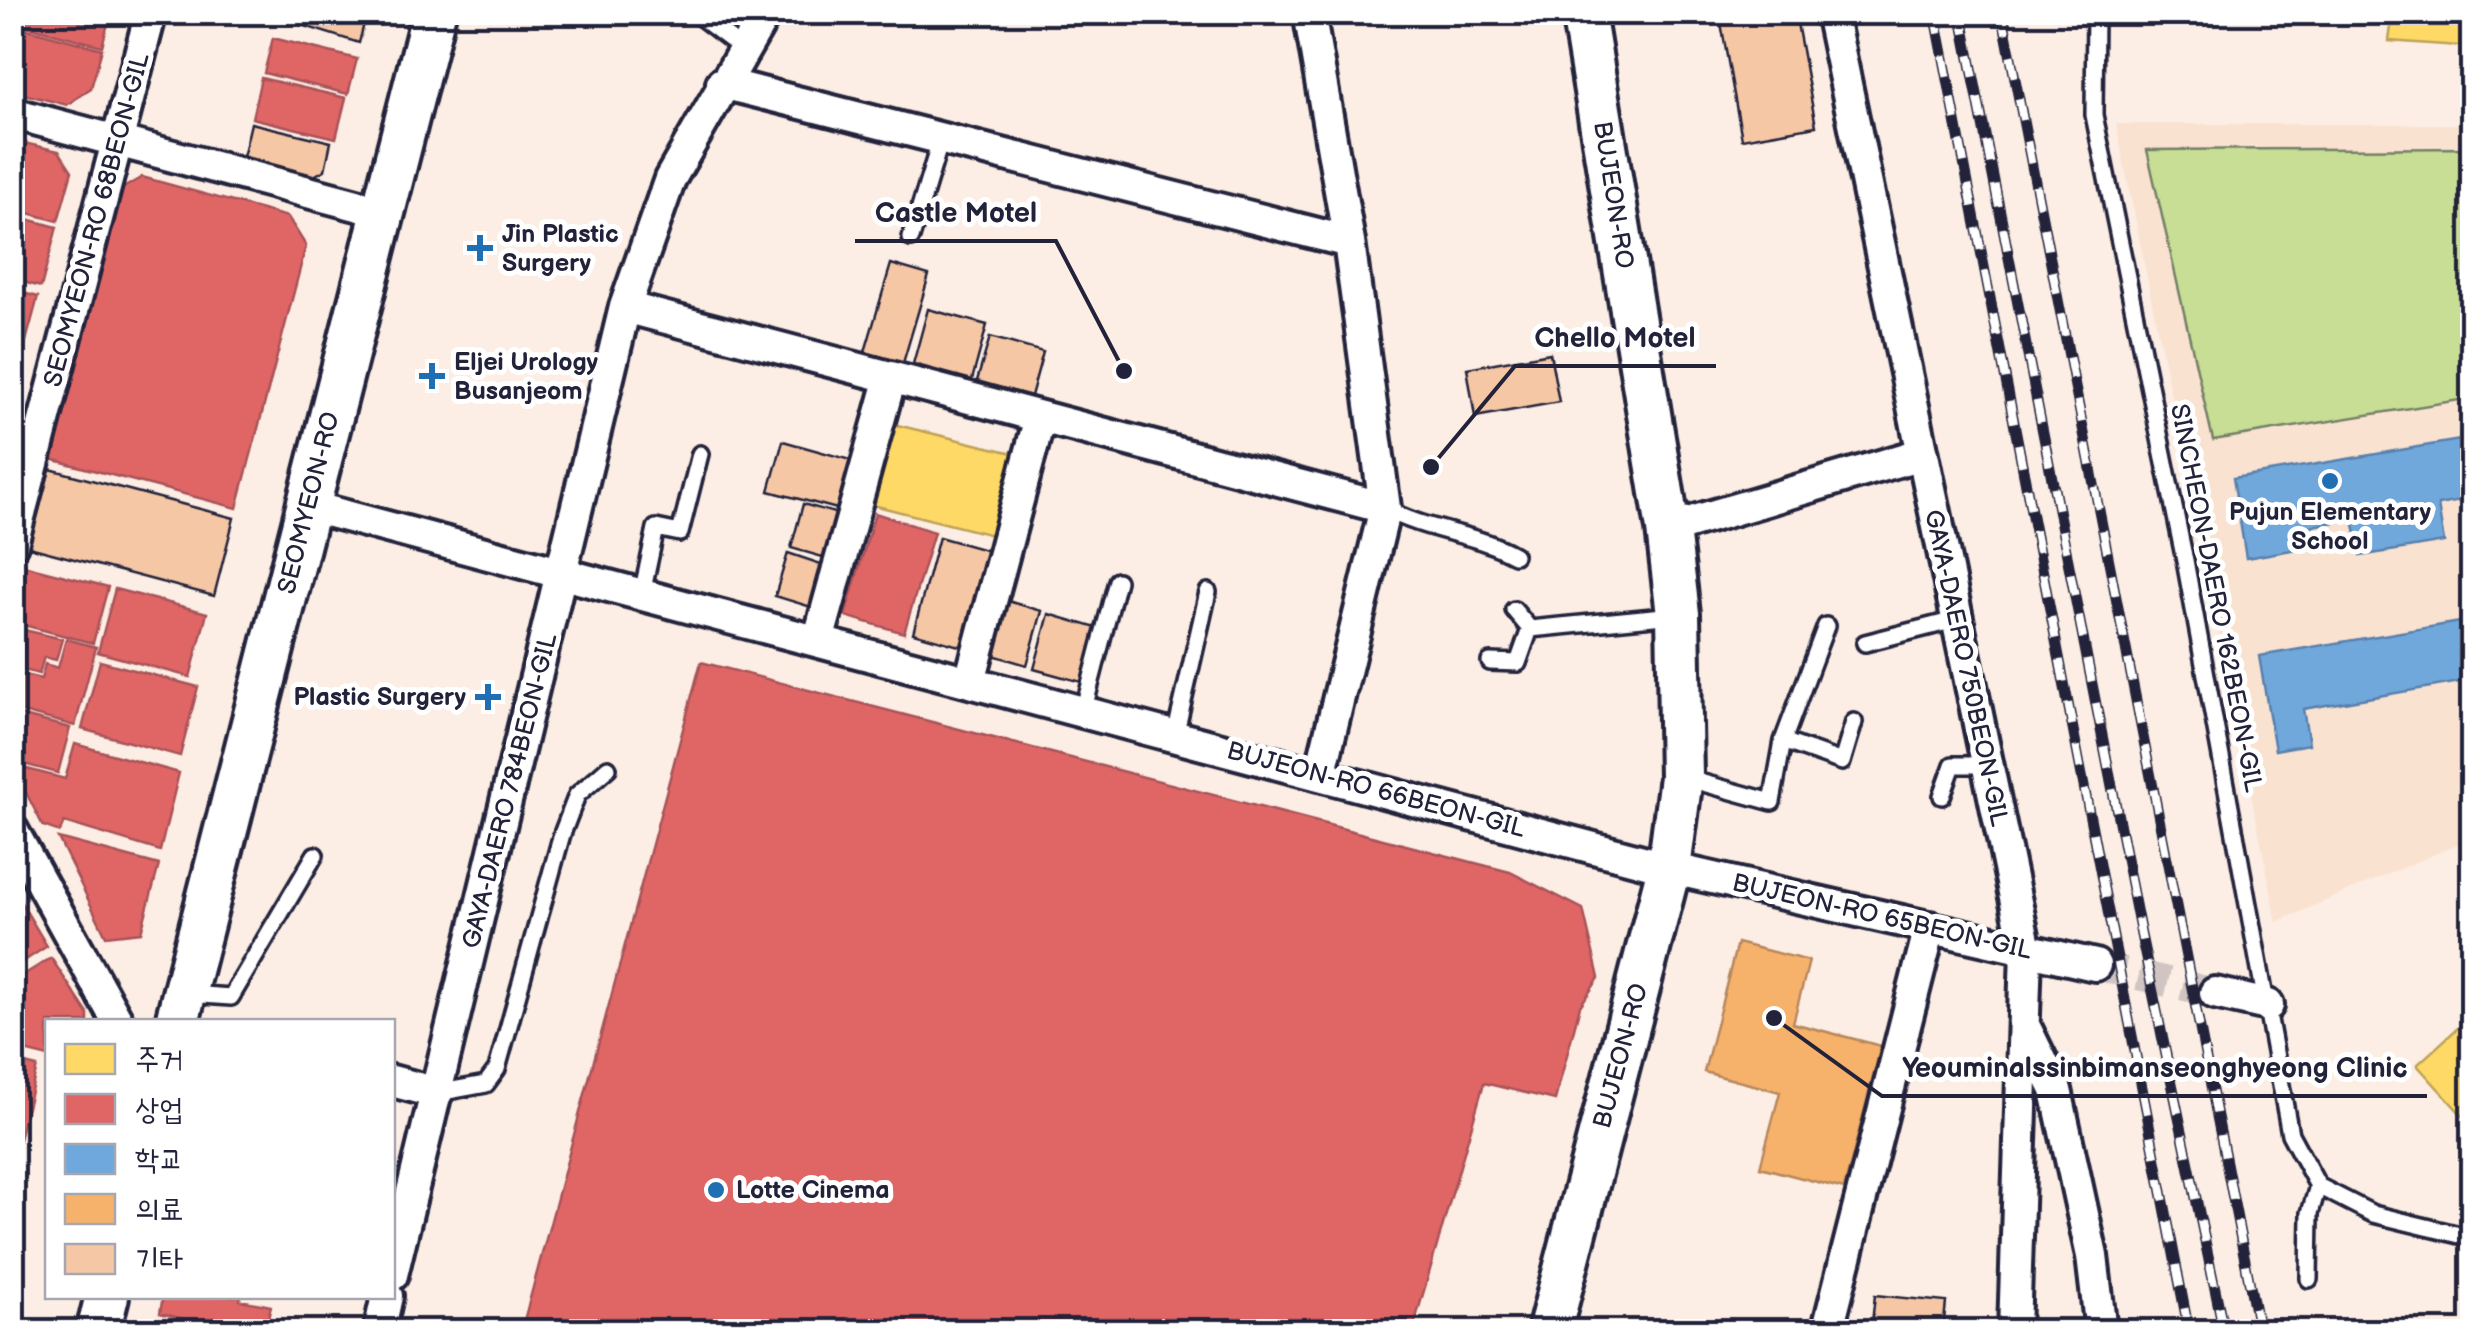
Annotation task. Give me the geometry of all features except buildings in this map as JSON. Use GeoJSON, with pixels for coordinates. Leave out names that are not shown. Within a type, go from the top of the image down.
{"type":"FeatureCollection","features":[{"type":"Feature","properties":{"kind":"main road","name":"SEOMYEON-RO"},"geometry":{"type":"LineString","coordinates":[[180,1008],[434,12]]}},
{"type":"Feature","properties":{"kind":"main road","name":"BUJEON-RO"},"geometry":{"type":"LineString","coordinates":[[1550,1332],[1669,868],[1681,777],[1678,614],[1668,529],[1583,12]]}},
{"type":"Feature","properties":{"kind":"main road"},"geometry":{"type":"LineString","coordinates":[[98,1332],[105,1299]]}},
{"type":"Feature","properties":{"kind":"street","name":"SEOMYEON-RO 68BEON-GIL"},"geometry":{"type":"LineString","coordinates":[[12,544],[151,12]]}},
{"type":"Feature","properties":{"kind":"street","name":"GAYA-DAERO 784BEON-GIL"},"geometry":{"type":"LineString","coordinates":[[395,1263],[625,307],[670,179],[766,12]]}},
{"type":"Feature","properties":{"kind":"street"},"geometry":{"type":"LineString","coordinates":[[1309,12],[1349,242],[1384,508],[1320,774]]}},
{"type":"Feature","properties":{"kind":"street","name":"GAYA-DAERO 750BEON-GIL"},"geometry":{"type":"LineString","coordinates":[[1832,12],[2026,950],[2014,1332]]}},
{"type":"Feature","properties":{"kind":"street"},"geometry":{"type":"LineString","coordinates":[[722,83],[1349,242]]}},
{"type":"Feature","properties":{"kind":"street"},"geometry":{"type":"LineString","coordinates":[[12,112],[383,212]]}},
{"type":"Feature","properties":{"kind":"street"},"geometry":{"type":"LineString","coordinates":[[625,307],[1384,508]]}},
{"type":"Feature","properties":{"kind":"street"},"geometry":{"type":"LineString","coordinates":[[818,641],[891,377]]}},
{"type":"Feature","properties":{"kind":"street"},"geometry":{"type":"LineString","coordinates":[[970,681],[1029,414]]}},
{"type":"Feature","properties":{"kind":"street"},"geometry":{"type":"LineString","coordinates":[[1668,529],[1921,454]]}},
{"type":"Feature","properties":{"kind":"street","name":"BUJEON-RO 66BEON-GIL"},"geometry":{"type":"LineString","coordinates":[[308,506],[1669,868]]}},
{"type":"Feature","properties":{"kind":"street"},"geometry":{"type":"LineString","coordinates":[[12,830],[116,1019]]}},
{"type":"Feature","properties":{"kind":"street","name":"BUJEON-RO 65BEON-GIL"},"geometry":{"type":"LineString","coordinates":[[1669,868],[2095,965]]}},
{"type":"Feature","properties":{"kind":"street"},"geometry":{"type":"LineString","coordinates":[[1827,1332],[1930,928]]}},
{"type":"Feature","properties":{"kind":"street"},"geometry":{"type":"LineString","coordinates":[[2215,992],[2268,1005]]}},
{"type":"Feature","properties":{"kind":"street"},"geometry":{"type":"LineString","coordinates":[[2024,1024],[2056,1090],[2092,1256],[2101,1332]]}},
{"type":"Feature","properties":{"kind":"street"},"geometry":{"type":"LineString","coordinates":[[395,1083],[437,1093]]}},
{"type":"Feature","properties":{"kind":"street"},"geometry":{"type":"LineString","coordinates":[[379,1332],[386,1299]]}},
{"type":"Feature","properties":{"kind":"lane"},"geometry":{"type":"LineString","coordinates":[[694,12],[743,49]]}},
{"type":"Feature","properties":{"kind":"lane","name":"SINCHEON-DAERO 162BEON-GIL"},"geometry":{"type":"LineString","coordinates":[[2095,12],[2094,115],[2186,566],[2290,1134],[2318,1186]]}},
{"type":"Feature","properties":{"kind":"lane"},"geometry":{"type":"LineString","coordinates":[[911,238],[941,139]]}},
{"type":"Feature","properties":{"kind":"lane"},"geometry":{"type":"LineString","coordinates":[[642,594],[656,528],[680,533],[700,454]]}},
{"type":"Feature","properties":{"kind":"lane"},"geometry":{"type":"LineString","coordinates":[[1384,508],[1414,525],[1495,544],[1514,555]]}},
{"type":"Feature","properties":{"kind":"lane"},"geometry":{"type":"LineString","coordinates":[[1082,712],[1118,581]]}},
{"type":"Feature","properties":{"kind":"lane"},"geometry":{"type":"LineString","coordinates":[[1175,736],[1208,592]]}},
{"type":"Feature","properties":{"kind":"lane"},"geometry":{"type":"LineString","coordinates":[[1514,610],[1530,629]]}},
{"type":"Feature","properties":{"kind":"lane"},"geometry":{"type":"LineString","coordinates":[[1530,629],[1678,614]]}},
{"type":"Feature","properties":{"kind":"lane"},"geometry":{"type":"LineString","coordinates":[[1865,644],[1956,620]]}},
{"type":"Feature","properties":{"kind":"lane"},"geometry":{"type":"LineString","coordinates":[[1681,777],[1772,802],[1784,742],[1826,626]]}},
{"type":"Feature","properties":{"kind":"lane"},"geometry":{"type":"LineString","coordinates":[[1490,662],[1518,663],[1530,629]]}},
{"type":"Feature","properties":{"kind":"lane"},"geometry":{"type":"LineString","coordinates":[[1784,742],[1842,762],[1854,722]]}},
{"type":"Feature","properties":{"kind":"lane"},"geometry":{"type":"LineString","coordinates":[[1942,796],[1953,765],[1986,764]]}},
{"type":"Feature","properties":{"kind":"lane"},"geometry":{"type":"LineString","coordinates":[[437,1093],[486,1084],[497,1068],[562,834],[578,795],[608,768]]}},
{"type":"Feature","properties":{"kind":"lane","name":"SEOMYEON-RO"},"geometry":{"type":"LineString","coordinates":[[180,1008],[232,997],[315,855]]}},
{"type":"Feature","properties":{"kind":"lane"},"geometry":{"type":"LineString","coordinates":[[2309,1278],[2310,1213],[2318,1186],[2373,1214],[2472,1238]]}},
{"type":"Feature","properties":{"kind":"shaded area","name":"Pujun Elementary School"},"geometry":{"type":"Polygon","coordinates":[[[2116,124],[2472,124],[2472,838],[2277,922],[2116,124]]]}},
{"type":"Feature","properties":{"kind":"green space"},"geometry":{"type":"Polygon","coordinates":[[[2472,148],[2472,398],[2213,440],[2147,150],[2472,148]]]}},
{"type":"Feature","properties":{"kind":"tunnel"},"geometry":{"type":"LineString","coordinates":[[2095,965],[2215,993]]}},
{"type":"Feature","properties":{"kind":"railway"},"geometry":{"type":"LineString","coordinates":[[1935,12],[2189,1332]]}},
{"type":"Feature","properties":{"kind":"railway"},"geometry":{"type":"LineString","coordinates":[[1961,12],[2141,935],[2224,1332]]}},
{"type":"Feature","properties":{"kind":"railway"},"geometry":{"type":"LineString","coordinates":[[2002,12],[2259,1332]]}},
{"type":"Feature","properties":{"kind":"place","name":"Jin Plastic Surgery"},"geometry":{"type":"Point","coordinates":[480,248]}},
{"type":"Feature","properties":{"kind":"place","name":"Castle Motel"},"geometry":{"type":"Point","coordinates":[1124,371]}},
{"type":"Feature","properties":{"kind":"place","name":"Eljei Urology Busanjeom"},"geometry":{"type":"Point","coordinates":[432,376]}},
{"type":"Feature","properties":{"kind":"place","name":"Chello Motel"},"geometry":{"type":"Point","coordinates":[1431,467]}},
{"type":"Feature","properties":{"kind":"place","name":"Pujun Elementary School"},"geometry":{"type":"Point","coordinates":[2330,481]}},
{"type":"Feature","properties":{"kind":"place","name":"Plastic Surgery"},"geometry":{"type":"Point","coordinates":[488,697]}},
{"type":"Feature","properties":{"kind":"place","name":"Yeouminalssinbimanseonghyeong Clinic"},"geometry":{"type":"Point","coordinates":[1774,1018]}},
{"type":"Feature","properties":{"kind":"place","name":"Lotte Cinema"},"geometry":{"type":"Point","coordinates":[716,1190]}}]}
